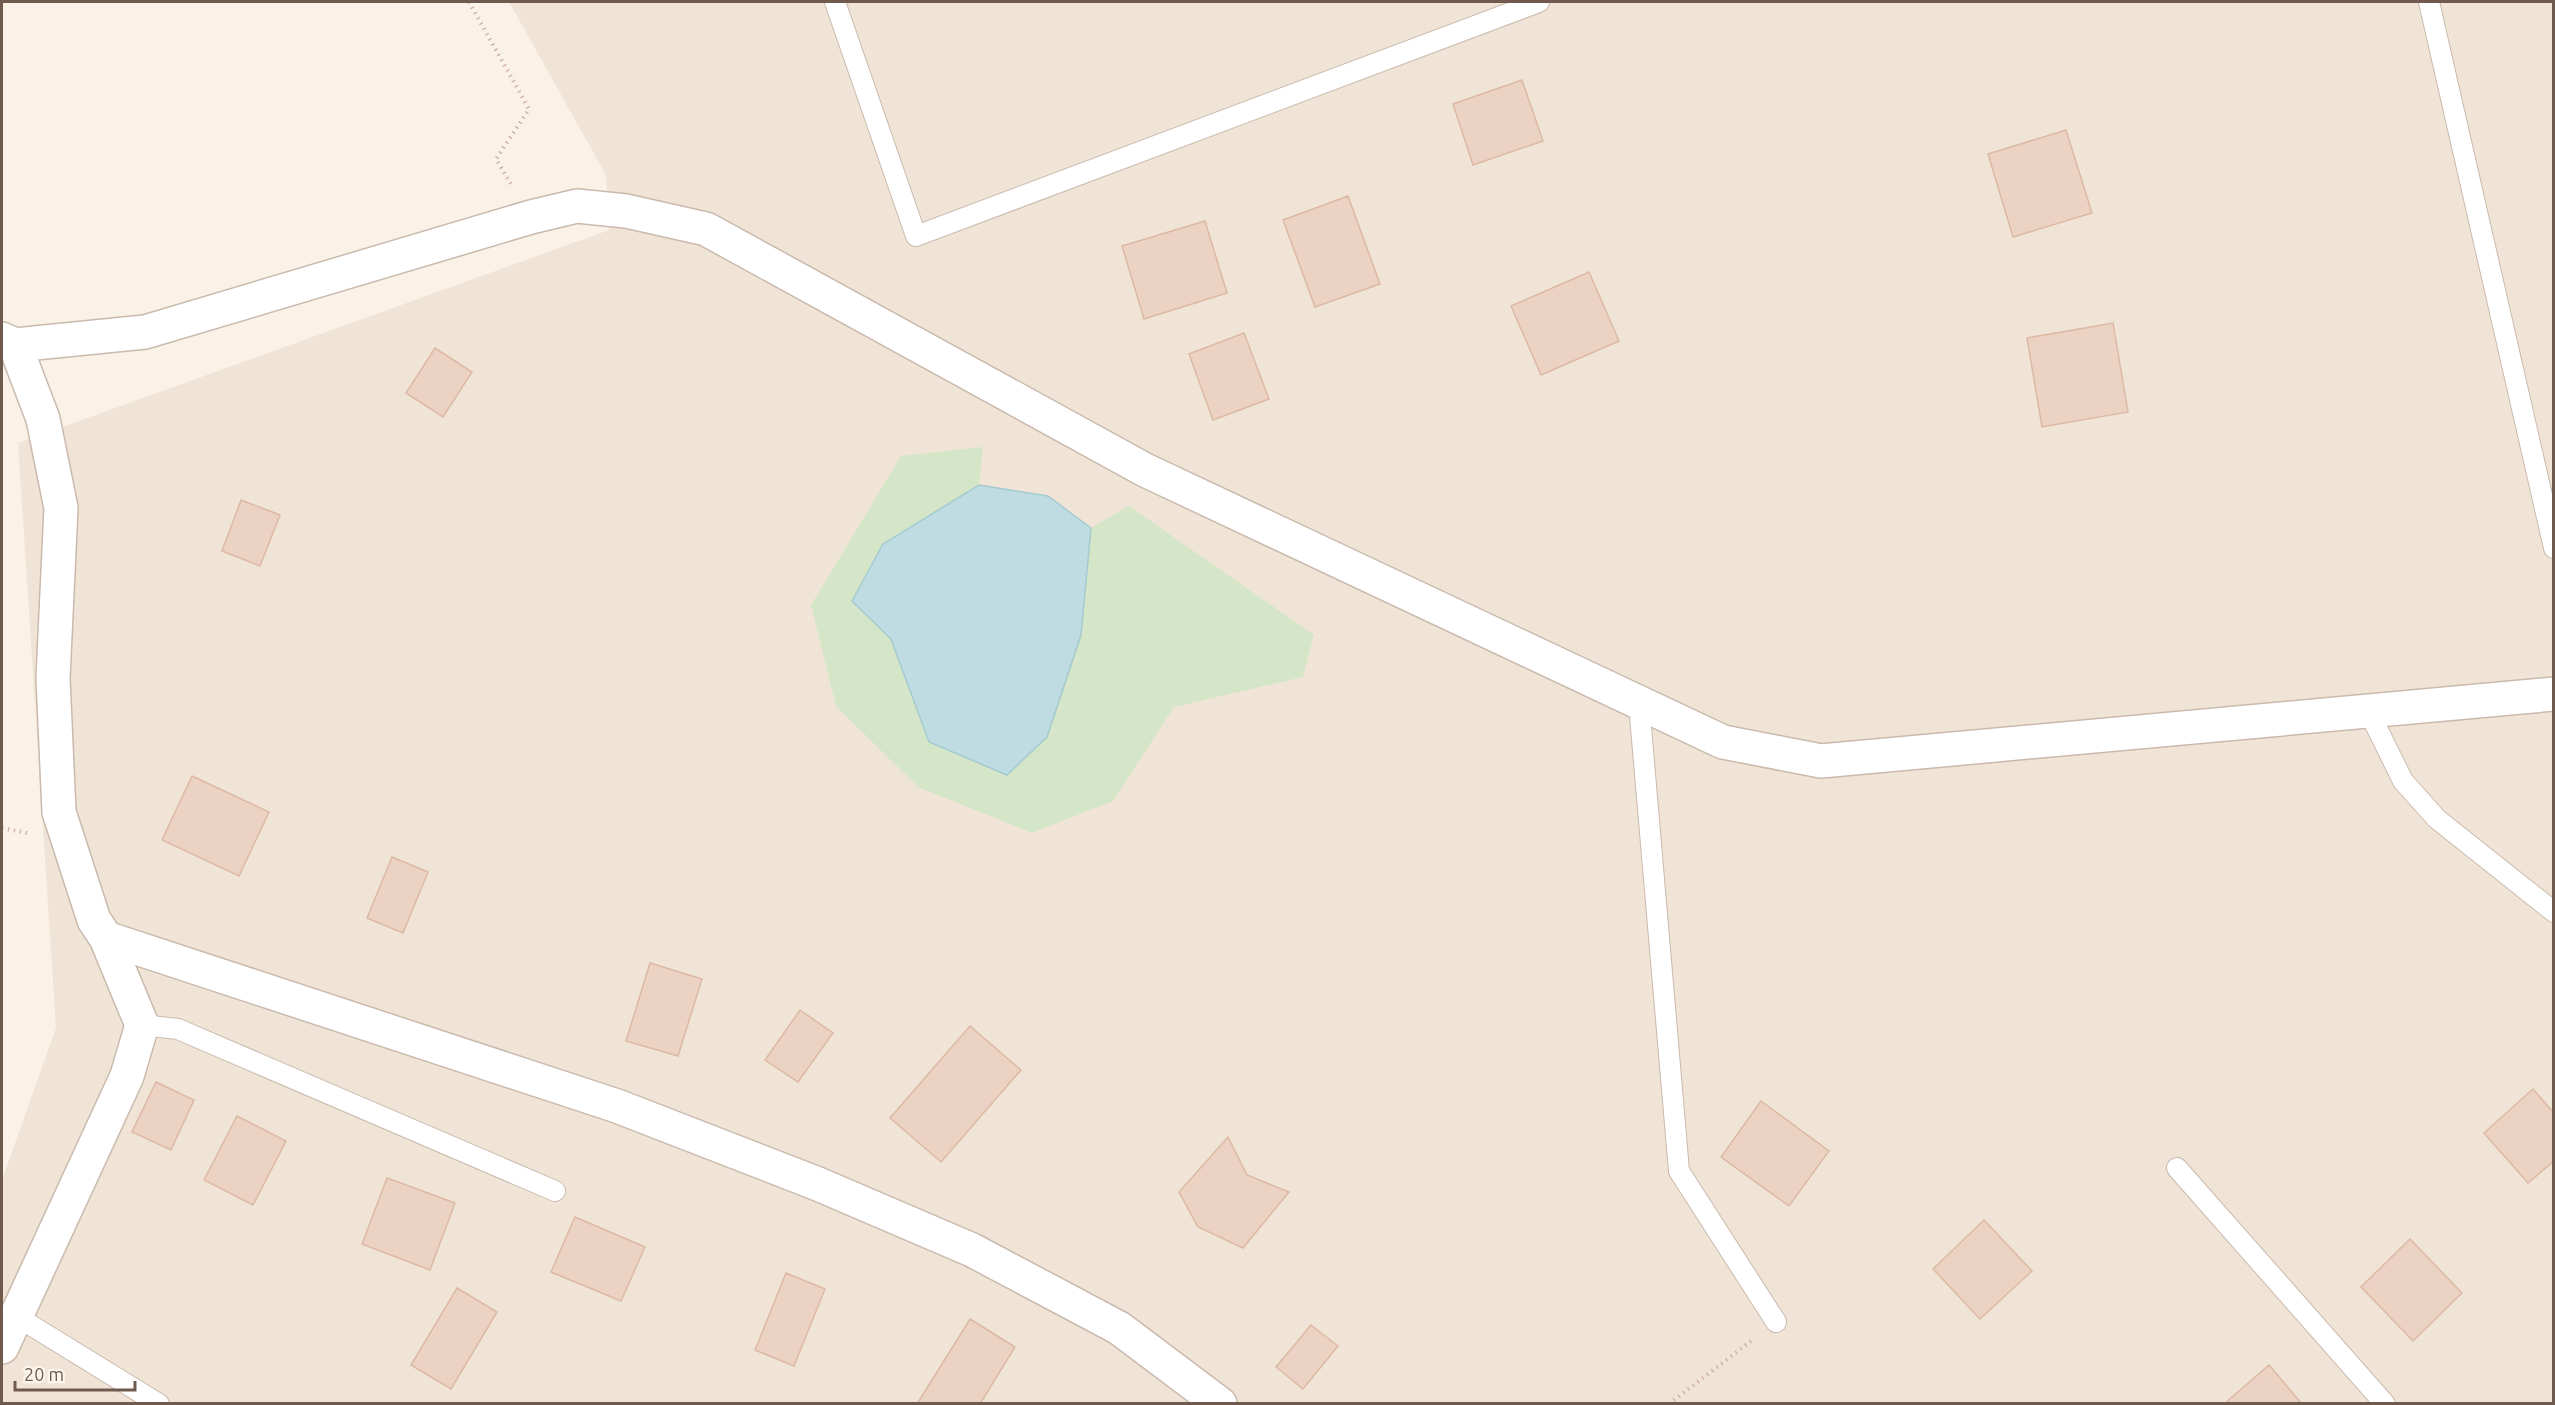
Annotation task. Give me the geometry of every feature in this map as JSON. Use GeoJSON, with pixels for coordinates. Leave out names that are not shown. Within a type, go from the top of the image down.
{"type":"FeatureCollection","features":[{"type":"Feature","properties":{"kind":"street"},"geometry":{"type":"LineString","coordinates":[[2,1347],[127,1076],[142,1025],[106,938],[94,920],[59,812],[53,678],[61,508],[43,419],[8,342],[145,332],[531,217],[577,206],[626,211],[706,229],[1145,470],[1723,742],[1821,761],[2553,694]]}},
{"type":"Feature","properties":{"kind":"street"},"geometry":{"type":"LineString","coordinates":[[106,938],[618,1106],[818,1184],[972,1250],[1119,1328],[1220,1404]]}},
{"type":"Feature","properties":{"kind":"lane"},"geometry":{"type":"LineString","coordinates":[[835,2],[916,236],[1539,2]]}},
{"type":"Feature","properties":{"kind":"lane"},"geometry":{"type":"LineString","coordinates":[[2429,2],[2553,548]]}},
{"type":"Feature","properties":{"kind":"lane"},"geometry":{"type":"LineString","coordinates":[[1639,704],[1679,1171],[1776,1322]]}},
{"type":"Feature","properties":{"kind":"lane"},"geometry":{"type":"LineString","coordinates":[[2368,710],[2403,780],[2437,819],[2553,912]]}},
{"type":"Feature","properties":{"kind":"lane"},"geometry":{"type":"LineString","coordinates":[[142,1025],[178,1029],[555,1191]]}},
{"type":"Feature","properties":{"kind":"lane"},"geometry":{"type":"LineString","coordinates":[[2177,1168],[2385,1404]]}},
{"type":"Feature","properties":{"kind":"lane"},"geometry":{"type":"LineString","coordinates":[[16,1316],[159,1404]]}},
{"type":"Feature","properties":{"kind":"path"},"geometry":{"type":"LineString","coordinates":[[469,2],[529,109],[496,159],[531,217]]}},
{"type":"Feature","properties":{"kind":"path"},"geometry":{"type":"LineString","coordinates":[[1669,1404],[1776,1322]]}},
{"type":"Feature","properties":{"kind":"shaded area"},"geometry":{"type":"Polygon","coordinates":[[[509,2],[2553,2],[2553,1403],[2,1404],[2,1180],[56,1028],[18,443],[609,230],[606,175],[509,2]]]}},
{"type":"Feature","properties":{"kind":"green space"},"geometry":{"type":"Polygon","coordinates":[[[983,447],[979,485],[883,544],[852,601],[891,639],[929,742],[1081,635],[1091,528],[1129,506],[1314,635],[1303,677],[1174,707],[1113,801],[1032,833],[918,787],[836,706],[811,605],[901,456],[983,447]]]}},
{"type":"Feature","properties":{"kind":"water"},"geometry":{"type":"Polygon","coordinates":[[[979,485],[1048,496],[1091,528],[1081,635],[1047,737],[1007,775],[929,742],[891,639],[852,601],[883,544],[979,485]]]}},
{"type":"Feature","properties":{"kind":"building"},"geometry":{"type":"Polygon","coordinates":[[[1522,80],[1543,141],[1473,165],[1453,104],[1522,80]]]}},
{"type":"Feature","properties":{"kind":"building"},"geometry":{"type":"Polygon","coordinates":[[[2066,130],[2092,213],[2013,237],[1988,154],[2066,130]]]}},
{"type":"Feature","properties":{"kind":"building"},"geometry":{"type":"Polygon","coordinates":[[[1348,196],[1380,284],[1315,307],[1283,220],[1348,196]]]}},
{"type":"Feature","properties":{"kind":"building"},"geometry":{"type":"Polygon","coordinates":[[[1205,221],[1227,293],[1144,319],[1122,246],[1205,221]]]}},
{"type":"Feature","properties":{"kind":"building"},"geometry":{"type":"Polygon","coordinates":[[[1589,272],[1619,341],[1541,375],[1511,306],[1589,272]]]}},
{"type":"Feature","properties":{"kind":"building"},"geometry":{"type":"Polygon","coordinates":[[[2113,323],[2128,412],[2042,427],[2027,338],[2113,323]]]}},
{"type":"Feature","properties":{"kind":"building"},"geometry":{"type":"Polygon","coordinates":[[[1244,333],[1269,399],[1213,420],[1189,354],[1244,333]]]}},
{"type":"Feature","properties":{"kind":"building"},"geometry":{"type":"Polygon","coordinates":[[[435,348],[472,372],[443,417],[406,393],[435,348]]]}},
{"type":"Feature","properties":{"kind":"building"},"geometry":{"type":"Polygon","coordinates":[[[241,500],[280,515],[260,566],[222,551],[241,500]]]}},
{"type":"Feature","properties":{"kind":"building"},"geometry":{"type":"Polygon","coordinates":[[[192,776],[269,812],[239,876],[162,840],[192,776]]]}},
{"type":"Feature","properties":{"kind":"building"},"geometry":{"type":"Polygon","coordinates":[[[392,857],[428,872],[403,933],[367,918],[392,857]]]}},
{"type":"Feature","properties":{"kind":"building"},"geometry":{"type":"Polygon","coordinates":[[[650,963],[702,979],[678,1056],[626,1041],[650,963]]]}},
{"type":"Feature","properties":{"kind":"building"},"geometry":{"type":"Polygon","coordinates":[[[800,1010],[833,1033],[798,1082],[765,1060],[800,1010]]]}},
{"type":"Feature","properties":{"kind":"building"},"geometry":{"type":"Polygon","coordinates":[[[970,1026],[1021,1070],[941,1162],[890,1118],[970,1026]]]}},
{"type":"Feature","properties":{"kind":"building"},"geometry":{"type":"Polygon","coordinates":[[[156,1082],[194,1100],[171,1150],[132,1132],[156,1082]]]}},
{"type":"Feature","properties":{"kind":"building"},"geometry":{"type":"Polygon","coordinates":[[[2533,1089],[2554,1113],[2554,1161],[2528,1183],[2484,1133],[2533,1089]]]}},
{"type":"Feature","properties":{"kind":"building"},"geometry":{"type":"Polygon","coordinates":[[[1761,1101],[1829,1151],[1789,1206],[1721,1157],[1761,1101]]]}},
{"type":"Feature","properties":{"kind":"building"},"geometry":{"type":"Polygon","coordinates":[[[237,1116],[286,1141],[253,1205],[204,1180],[237,1116]]]}},
{"type":"Feature","properties":{"kind":"building"},"geometry":{"type":"Polygon","coordinates":[[[1228,1137],[1247,1175],[1289,1192],[1243,1248],[1198,1227],[1179,1192],[1228,1137]]]}},
{"type":"Feature","properties":{"kind":"building"},"geometry":{"type":"Polygon","coordinates":[[[387,1178],[455,1203],[430,1270],[362,1244],[387,1178]]]}},
{"type":"Feature","properties":{"kind":"building"},"geometry":{"type":"Polygon","coordinates":[[[575,1217],[645,1247],[621,1301],[551,1272],[575,1217]]]}},
{"type":"Feature","properties":{"kind":"building"},"geometry":{"type":"Polygon","coordinates":[[[1984,1220],[2032,1271],[1980,1319],[1933,1269],[1984,1220]]]}},
{"type":"Feature","properties":{"kind":"building"},"geometry":{"type":"Polygon","coordinates":[[[2410,1239],[2462,1293],[2413,1341],[2361,1287],[2410,1239]]]}},
{"type":"Feature","properties":{"kind":"building"},"geometry":{"type":"Polygon","coordinates":[[[786,1273],[825,1289],[794,1366],[755,1350],[786,1273]]]}},
{"type":"Feature","properties":{"kind":"building"},"geometry":{"type":"Polygon","coordinates":[[[457,1288],[497,1312],[451,1389],[411,1365],[457,1288]]]}},
{"type":"Feature","properties":{"kind":"building"},"geometry":{"type":"Polygon","coordinates":[[[970,1319],[1015,1347],[980,1404],[917,1404],[970,1319]]]}},
{"type":"Feature","properties":{"kind":"building"},"geometry":{"type":"Polygon","coordinates":[[[1311,1325],[1338,1346],[1303,1389],[1276,1367],[1311,1325]]]}},
{"type":"Feature","properties":{"kind":"building"},"geometry":{"type":"Polygon","coordinates":[[[2269,1365],[2302,1404],[2224,1404],[2269,1365]]]}}]}
